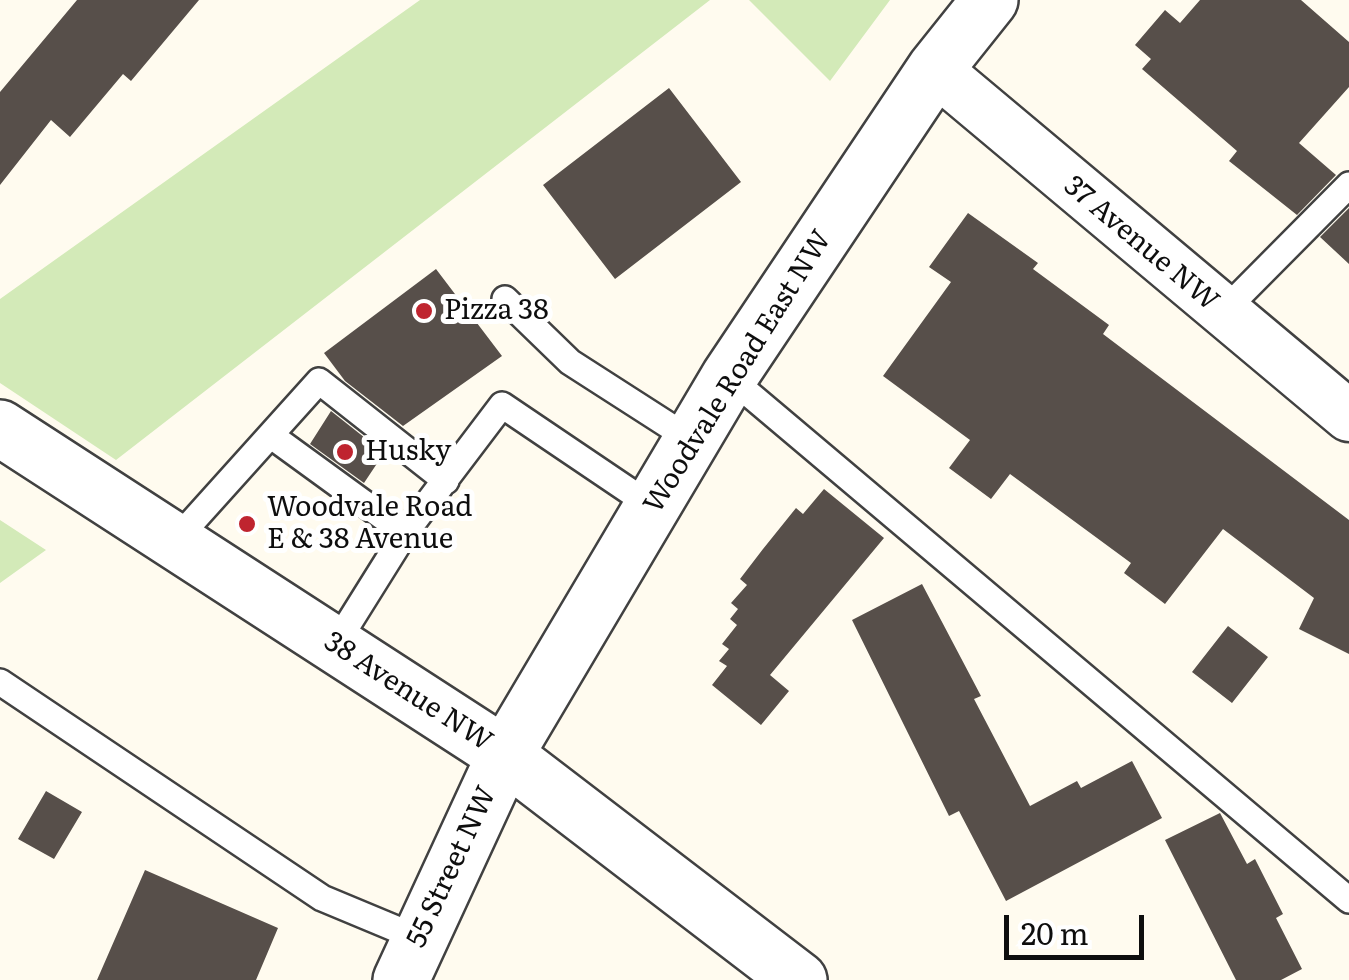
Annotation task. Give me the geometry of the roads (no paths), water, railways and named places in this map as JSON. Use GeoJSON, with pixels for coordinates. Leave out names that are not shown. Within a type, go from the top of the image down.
{"type":"FeatureCollection","features":[{"type":"Feature","properties":{"kind":"street","name":"Woodvale Road East NW"},"geometry":{"type":"LineString","coordinates":[[505,755],[729,377],[935,69],[990,0]]}},
{"type":"Feature","properties":{"kind":"street","name":"37 Avenue NW"},"geometry":{"type":"LineString","coordinates":[[935,69],[1349,416]]}},
{"type":"Feature","properties":{"kind":"street","name":"38 Avenue NW"},"geometry":{"type":"LineString","coordinates":[[0,428],[505,755],[800,980]]}},
{"type":"Feature","properties":{"kind":"street","name":"55 Street NW"},"geometry":{"type":"LineString","coordinates":[[409,959],[505,755]]}},
{"type":"Feature","properties":{"kind":"lane"},"geometry":{"type":"LineString","coordinates":[[1222,313],[1349,185]]}},
{"type":"Feature","properties":{"kind":"lane"},"geometry":{"type":"LineString","coordinates":[[505,299],[570,362],[693,441]]}},
{"type":"Feature","properties":{"kind":"lane"},"geometry":{"type":"LineString","coordinates":[[729,377],[1349,900]]}},
{"type":"Feature","properties":{"kind":"lane"},"geometry":{"type":"LineString","coordinates":[[175,541],[273,437],[319,381],[446,481]]}},
{"type":"Feature","properties":{"kind":"lane"},"geometry":{"type":"LineString","coordinates":[[335,645],[405,533],[502,405],[653,506]]}},
{"type":"Feature","properties":{"kind":"lane"},"geometry":{"type":"LineString","coordinates":[[273,437],[405,533]]}},
{"type":"Feature","properties":{"kind":"lane"},"geometry":{"type":"LineString","coordinates":[[0,682],[409,959]]}},
{"type":"Feature","properties":{"kind":"place","name":"Pizza 38"},"geometry":{"type":"Point","coordinates":[424,311]}},
{"type":"Feature","properties":{"kind":"place","name":"Husky"},"geometry":{"type":"Point","coordinates":[345,452]}},
{"type":"Feature","properties":{"kind":"place","name":"Woodvale Road E & 38 Avenue"},"geometry":{"type":"Point","coordinates":[247,524]}}]}
